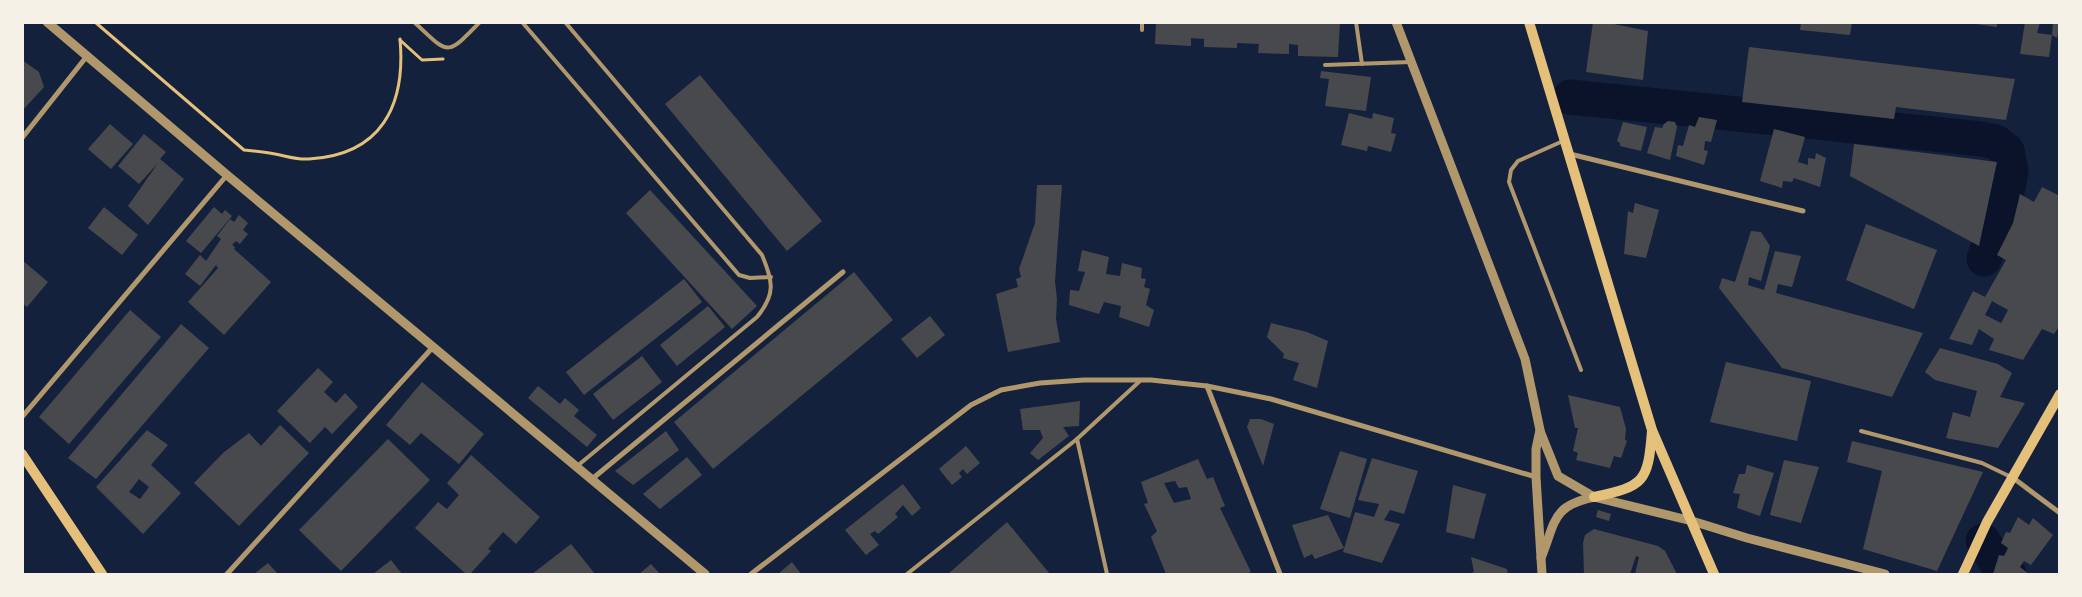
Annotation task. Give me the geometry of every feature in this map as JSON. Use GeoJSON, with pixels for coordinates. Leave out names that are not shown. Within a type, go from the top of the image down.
{"type":"FeatureCollection","features":[{"type":"Feature","properties":{"kind":"main road"},"geometry":{"type":"LineString","coordinates":[[1529,22],[1652,430],[1714,574]]}},
{"type":"Feature","properties":{"kind":"main road"},"geometry":{"type":"LineString","coordinates":[[1963,574],[1987,522],[2060,394]]}},
{"type":"Feature","properties":{"kind":"main road"},"geometry":{"type":"LineString","coordinates":[[1594,496],[1625,490],[1634,486],[1645,473],[1648,466],[1652,430]]}},
{"type":"Feature","properties":{"kind":"main road"},"geometry":{"type":"LineString","coordinates":[[22,454],[102,574]]}},
{"type":"Feature","properties":{"kind":"street"},"geometry":{"type":"LineString","coordinates":[[47,22],[227,175],[705,574]]}},
{"type":"Feature","properties":{"kind":"street"},"geometry":{"type":"LineString","coordinates":[[1396,22],[1525,359],[1540,430],[1558,476],[1594,496],[1692,521],[1861,571],[1885,574]]}},
{"type":"Feature","properties":{"kind":"street"},"geometry":{"type":"LineString","coordinates":[[22,138],[88,56]]}},
{"type":"Feature","properties":{"kind":"street"},"geometry":{"type":"LineString","coordinates":[[1568,154],[1803,211]]}},
{"type":"Feature","properties":{"kind":"street"},"geometry":{"type":"LineString","coordinates":[[22,417],[227,175]]}},
{"type":"Feature","properties":{"kind":"street"},"geometry":{"type":"LineString","coordinates":[[592,479],[843,272]]}},
{"type":"Feature","properties":{"kind":"street"},"geometry":{"type":"LineString","coordinates":[[227,574],[433,347]]}},
{"type":"Feature","properties":{"kind":"street"},"geometry":{"type":"LineString","coordinates":[[751,574],[971,405],[1001,390],[1040,384],[1084,380],[1141,380],[1207,386],[1271,399],[1536,476]]}},
{"type":"Feature","properties":{"kind":"street"},"geometry":{"type":"LineString","coordinates":[[1207,386],[1222,430],[1280,574]]}},
{"type":"Feature","properties":{"kind":"street"},"geometry":{"type":"LineString","coordinates":[[1540,430],[1536,449],[1536,476],[1542,574]]}},
{"type":"Feature","properties":{"kind":"street"},"geometry":{"type":"LineString","coordinates":[[2012,477],[2060,513]]}},
{"type":"Feature","properties":{"kind":"street"},"geometry":{"type":"LineString","coordinates":[[1540,560],[1556,516],[1565,506],[1594,496]]}},
{"type":"Feature","properties":{"kind":"lane"},"geometry":{"type":"LineString","coordinates":[[414,22],[441,48],[451,48],[459,44],[480,22]]}},
{"type":"Feature","properties":{"kind":"lane"},"geometry":{"type":"LineString","coordinates":[[522,22],[739,275],[750,278],[771,277]]}},
{"type":"Feature","properties":{"kind":"lane"},"geometry":{"type":"LineString","coordinates":[[565,22],[762,255],[771,277],[772,293],[757,317],[576,467]]}},
{"type":"Feature","properties":{"kind":"lane"},"geometry":{"type":"LineString","coordinates":[[1142,22],[1142,30]]}},
{"type":"Feature","properties":{"kind":"lane"},"geometry":{"type":"LineString","coordinates":[[1356,22],[1362,64]]}},
{"type":"Feature","properties":{"kind":"lane"},"geometry":{"type":"LineString","coordinates":[[1325,65],[1411,62]]}},
{"type":"Feature","properties":{"kind":"lane"},"geometry":{"type":"LineString","coordinates":[[1564,141],[1518,160],[1511,170],[1509,182],[1581,370]]}},
{"type":"Feature","properties":{"kind":"lane"},"geometry":{"type":"LineString","coordinates":[[907,574],[1077,439],[1141,380]]}},
{"type":"Feature","properties":{"kind":"lane"},"geometry":{"type":"LineString","coordinates":[[1861,431],[1982,464],[2012,477]]}},
{"type":"Feature","properties":{"kind":"lane"},"geometry":{"type":"LineString","coordinates":[[1077,439],[1107,574]]}},
{"type":"Feature","properties":{"kind":"path"},"geometry":{"type":"LineString","coordinates":[[95,22],[244,150],[273,153],[296,159],[328,156],[350,149],[365,143],[379,131],[389,115],[400,83],[402,58],[400,39],[422,60],[444,60],[437,54]]}},
{"type":"Feature","properties":{"kind":"building"},"geometry":{"type":"Polygon","coordinates":[[[1156,22],[1340,22],[1338,57],[1298,56],[1298,45],[1289,44],[1289,54],[1258,53],[1259,44],[1237,43],[1237,48],[1204,47],[1204,39],[1191,38],[1191,46],[1155,44],[1156,22]]]}},
{"type":"Feature","properties":{"kind":"building"},"geometry":{"type":"Polygon","coordinates":[[[1593,22],[1614,22],[1614,24],[1648,31],[1643,80],[1586,72],[1593,22]]]}},
{"type":"Feature","properties":{"kind":"building"},"geometry":{"type":"Polygon","coordinates":[[[1801,22],[1852,22],[1850,35],[1800,30],[1801,22]]]}},
{"type":"Feature","properties":{"kind":"building"},"geometry":{"type":"Polygon","coordinates":[[[1976,22],[1997,22],[1997,27],[1976,24],[1976,22]]]}},
{"type":"Feature","properties":{"kind":"building"},"geometry":{"type":"Polygon","coordinates":[[[2025,22],[2040,22],[2037,33],[2052,35],[2049,57],[2020,54],[2025,22]]]}},
{"type":"Feature","properties":{"kind":"building"},"geometry":{"type":"Polygon","coordinates":[[[2053,22],[2060,22],[2057,38],[2052,35],[2053,22]]]}},
{"type":"Feature","properties":{"kind":"building"},"geometry":{"type":"Polygon","coordinates":[[[1749,47],[2015,79],[2006,120],[1896,107],[1894,119],[1742,102],[1749,47]]]}},
{"type":"Feature","properties":{"kind":"building"},"geometry":{"type":"Polygon","coordinates":[[[22,60],[39,72],[44,87],[22,111],[22,60]]]}},
{"type":"Feature","properties":{"kind":"building"},"geometry":{"type":"Polygon","coordinates":[[[1321,71],[1371,77],[1366,111],[1325,106],[1329,79],[1320,78],[1321,71]]]}},
{"type":"Feature","properties":{"kind":"building"},"geometry":{"type":"Polygon","coordinates":[[[700,75],[822,221],[787,251],[665,104],[700,75]]]}},
{"type":"Feature","properties":{"kind":"building"},"geometry":{"type":"Polygon","coordinates":[[[1349,113],[1372,119],[1373,113],[1394,118],[1391,133],[1396,134],[1391,152],[1368,146],[1367,151],[1341,145],[1349,113]]]}},
{"type":"Feature","properties":{"kind":"building"},"geometry":{"type":"Polygon","coordinates":[[[1699,117],[1717,120],[1711,142],[1705,141],[1704,150],[1708,151],[1704,165],[1676,156],[1678,145],[1683,146],[1689,125],[1695,127],[1699,117]]]}},
{"type":"Feature","properties":{"kind":"building"},"geometry":{"type":"Polygon","coordinates":[[[1668,121],[1675,122],[1677,127],[1670,160],[1647,153],[1655,127],[1662,128],[1668,121]]]}},
{"type":"Feature","properties":{"kind":"building"},"geometry":{"type":"Polygon","coordinates":[[[1623,122],[1647,127],[1641,151],[1620,146],[1620,143],[1617,141],[1623,122]]]}},
{"type":"Feature","properties":{"kind":"building"},"geometry":{"type":"Polygon","coordinates":[[[110,124],[133,144],[111,169],[88,149],[110,124]]]}},
{"type":"Feature","properties":{"kind":"building"},"geometry":{"type":"Polygon","coordinates":[[[1774,129],[1805,137],[1798,162],[1808,165],[1808,158],[1815,159],[1816,153],[1826,158],[1820,187],[1794,178],[1792,182],[1783,181],[1782,188],[1760,181],[1774,129]]]}},
{"type":"Feature","properties":{"kind":"building"},"geometry":{"type":"Polygon","coordinates":[[[144,134],[166,152],[160,159],[184,179],[148,225],[128,206],[158,163],[139,184],[118,166],[144,134]]]}},
{"type":"Feature","properties":{"kind":"building"},"geometry":{"type":"Polygon","coordinates":[[[1854,144],[1997,162],[1979,246],[1850,176],[1854,144]]]}},
{"type":"Feature","properties":{"kind":"building"},"geometry":{"type":"Polygon","coordinates":[[[1037,185],[1062,185],[1055,281],[1056,319],[1060,342],[1008,352],[996,294],[1018,287],[1016,279],[1021,277],[1019,269],[1035,223],[1037,185]]]}},
{"type":"Feature","properties":{"kind":"building"},"geometry":{"type":"Polygon","coordinates":[[[2042,187],[2060,196],[2060,325],[2054,334],[2042,329],[2023,360],[1989,350],[1994,339],[1979,329],[1972,345],[1949,339],[1973,291],[1985,297],[2006,260],[1997,255],[2013,223],[2020,194],[2034,202],[2042,187]],[[1992,301],[1985,315],[2001,323],[2008,310],[1992,301]]]}},
{"type":"Feature","properties":{"kind":"building"},"geometry":{"type":"Polygon","coordinates":[[[650,190],[757,306],[732,329],[626,213],[650,190]]]}},
{"type":"Feature","properties":{"kind":"building"},"geometry":{"type":"Polygon","coordinates":[[[1635,203],[1659,210],[1646,258],[1624,254],[1628,211],[1633,213],[1635,203]]]}},
{"type":"Feature","properties":{"kind":"building"},"geometry":{"type":"Polygon","coordinates":[[[104,207],[138,235],[122,255],[88,228],[104,207]]]}},
{"type":"Feature","properties":{"kind":"building"},"geometry":{"type":"Polygon","coordinates":[[[214,207],[222,214],[225,210],[232,216],[201,253],[186,241],[214,207]]]}},
{"type":"Feature","properties":{"kind":"building"},"geometry":{"type":"Polygon","coordinates":[[[239,215],[248,223],[243,230],[248,234],[240,244],[236,241],[232,245],[235,247],[234,249],[271,282],[224,335],[188,302],[218,268],[216,265],[200,286],[185,274],[200,255],[206,261],[221,239],[217,236],[230,219],[234,222],[239,215]]]}},
{"type":"Feature","properties":{"kind":"building"},"geometry":{"type":"Polygon","coordinates":[[[1866,224],[1937,250],[1914,309],[1846,280],[1866,224]]]}},
{"type":"Feature","properties":{"kind":"building"},"geometry":{"type":"Polygon","coordinates":[[[1751,231],[1761,232],[1770,246],[1761,281],[1749,277],[1748,285],[1764,290],[1775,251],[1801,256],[1792,287],[1778,284],[1776,293],[1923,333],[1892,397],[1782,368],[1719,288],[1722,278],[1735,282],[1751,231]]]}},
{"type":"Feature","properties":{"kind":"building"},"geometry":{"type":"Polygon","coordinates":[[[1082,250],[1109,257],[1106,274],[1120,276],[1122,263],[1142,268],[1141,278],[1146,279],[1144,287],[1150,289],[1146,305],[1154,310],[1149,327],[1119,317],[1121,306],[1104,302],[1099,314],[1069,305],[1070,290],[1079,291],[1085,272],[1078,271],[1082,250]]]}},
{"type":"Feature","properties":{"kind":"building"},"geometry":{"type":"Polygon","coordinates":[[[22,260],[48,282],[27,307],[22,303],[22,260]]]}},
{"type":"Feature","properties":{"kind":"building"},"geometry":{"type":"Polygon","coordinates":[[[854,272],[893,320],[713,469],[674,422],[854,272]]]}},
{"type":"Feature","properties":{"kind":"building"},"geometry":{"type":"Polygon","coordinates":[[[684,279],[702,302],[584,395],[566,372],[684,279]]]}},
{"type":"Feature","properties":{"kind":"building"},"geometry":{"type":"Polygon","coordinates":[[[708,306],[725,327],[677,366],[660,345],[708,306]]]}},
{"type":"Feature","properties":{"kind":"building"},"geometry":{"type":"Polygon","coordinates":[[[130,310],[161,337],[69,444],[39,417],[130,310]]]}},
{"type":"Feature","properties":{"kind":"building"},"geometry":{"type":"Polygon","coordinates":[[[930,316],[945,335],[917,358],[901,339],[930,316]]]}},
{"type":"Feature","properties":{"kind":"building"},"geometry":{"type":"Polygon","coordinates":[[[1271,323],[1307,332],[1328,341],[1317,388],[1293,380],[1299,363],[1283,358],[1284,354],[1267,337],[1271,323]]]}},
{"type":"Feature","properties":{"kind":"building"},"geometry":{"type":"Polygon","coordinates":[[[181,324],[209,348],[96,479],[68,458],[181,324]]]}},
{"type":"Feature","properties":{"kind":"building"},"geometry":{"type":"Polygon","coordinates":[[[1940,348],[1998,364],[2012,373],[2000,397],[2025,403],[1998,448],[1946,438],[1953,412],[1970,417],[1977,391],[1935,380],[1925,372],[1940,348]]]}},
{"type":"Feature","properties":{"kind":"building"},"geometry":{"type":"Polygon","coordinates":[[[642,356],[662,382],[613,420],[593,394],[642,356]]]}},
{"type":"Feature","properties":{"kind":"building"},"geometry":{"type":"Polygon","coordinates":[[[1726,362],[1811,381],[1797,441],[1710,422],[1726,362]]]}},
{"type":"Feature","properties":{"kind":"building"},"geometry":{"type":"Polygon","coordinates":[[[318,368],[333,382],[324,392],[336,403],[345,393],[358,407],[332,434],[325,427],[310,443],[277,411],[318,368]]]}},
{"type":"Feature","properties":{"kind":"building"},"geometry":{"type":"Polygon","coordinates":[[[422,382],[484,434],[459,464],[421,433],[410,445],[386,425],[422,382]]]}},
{"type":"Feature","properties":{"kind":"building"},"geometry":{"type":"Polygon","coordinates":[[[538,386],[560,404],[565,398],[579,410],[574,416],[597,435],[587,447],[528,398],[538,386]]]}},
{"type":"Feature","properties":{"kind":"building"},"geometry":{"type":"Polygon","coordinates":[[[1568,395],[1620,407],[1626,429],[1625,440],[1627,441],[1621,458],[1614,456],[1610,468],[1576,460],[1578,453],[1573,451],[1578,428],[1575,428],[1568,395]]]}},
{"type":"Feature","properties":{"kind":"building"},"geometry":{"type":"Polygon","coordinates":[[[1080,401],[1079,426],[1063,427],[1069,436],[1038,460],[1030,453],[1043,438],[1040,430],[1023,430],[1020,409],[1080,401]]]}},
{"type":"Feature","properties":{"kind":"building"},"geometry":{"type":"Polygon","coordinates":[[[1250,419],[1261,419],[1274,424],[1263,466],[1247,427],[1250,419]]]}},
{"type":"Feature","properties":{"kind":"building"},"geometry":{"type":"Polygon","coordinates":[[[280,425],[309,453],[239,526],[194,483],[223,453],[249,433],[261,446],[280,425]]]}},
{"type":"Feature","properties":{"kind":"building"},"geometry":{"type":"Polygon","coordinates":[[[147,430],[168,445],[151,465],[181,493],[143,534],[96,487],[147,430]],[[139,479],[129,492],[140,499],[149,487],[139,479]]]}},
{"type":"Feature","properties":{"kind":"building"},"geometry":{"type":"Polygon","coordinates":[[[666,431],[679,450],[633,485],[615,471],[666,431]]]}},
{"type":"Feature","properties":{"kind":"building"},"geometry":{"type":"Polygon","coordinates":[[[388,439],[430,480],[341,571],[299,530],[388,439]]]}},
{"type":"Feature","properties":{"kind":"building"},"geometry":{"type":"Polygon","coordinates":[[[1852,441],[1983,472],[1937,571],[1863,549],[1882,471],[1847,462],[1852,441]]]}},
{"type":"Feature","properties":{"kind":"building"},"geometry":{"type":"Polygon","coordinates":[[[966,446],[980,463],[967,474],[963,469],[959,473],[962,477],[952,485],[939,469],[966,446]]]}},
{"type":"Feature","properties":{"kind":"building"},"geometry":{"type":"Polygon","coordinates":[[[1340,451],[1367,459],[1350,518],[1320,509],[1340,451]]]}},
{"type":"Feature","properties":{"kind":"building"},"geometry":{"type":"Polygon","coordinates":[[[471,455],[540,517],[516,544],[503,532],[488,549],[491,551],[470,574],[466,574],[415,528],[438,502],[447,509],[459,495],[447,483],[471,455]]]}},
{"type":"Feature","properties":{"kind":"building"},"geometry":{"type":"Polygon","coordinates":[[[687,457],[702,475],[660,509],[643,494],[687,457]]]}},
{"type":"Feature","properties":{"kind":"building"},"geometry":{"type":"Polygon","coordinates":[[[1372,458],[1418,471],[1404,514],[1390,510],[1384,520],[1400,524],[1382,563],[1343,552],[1355,512],[1374,517],[1379,504],[1358,500],[1372,458]]]}},
{"type":"Feature","properties":{"kind":"building"},"geometry":{"type":"Polygon","coordinates":[[[1198,459],[1207,479],[1213,477],[1225,506],[1220,508],[1251,572],[1245,574],[1166,574],[1151,537],[1157,531],[1144,504],[1148,503],[1141,482],[1198,459]],[[1175,481],[1164,483],[1174,503],[1191,499],[1187,487],[1179,488],[1175,481]]]}},
{"type":"Feature","properties":{"kind":"building"},"geometry":{"type":"Polygon","coordinates":[[[1784,460],[1819,467],[1801,523],[1770,515],[1784,460]]]}},
{"type":"Feature","properties":{"kind":"building"},"geometry":{"type":"Polygon","coordinates":[[[1747,465],[1774,473],[1760,516],[1737,508],[1740,494],[1733,493],[1739,474],[1745,474],[1747,465]]]}},
{"type":"Feature","properties":{"kind":"building"},"geometry":{"type":"Polygon","coordinates":[[[903,484],[921,508],[912,516],[903,505],[895,514],[898,517],[878,534],[875,531],[870,534],[879,545],[866,555],[845,530],[903,484]]]}},
{"type":"Feature","properties":{"kind":"building"},"geometry":{"type":"Polygon","coordinates":[[[1453,485],[1486,494],[1474,539],[1446,532],[1453,485]]]}},
{"type":"Feature","properties":{"kind":"building"},"geometry":{"type":"Polygon","coordinates":[[[1598,510],[1611,514],[1609,521],[1596,517],[1598,510]]]}},
{"type":"Feature","properties":{"kind":"building"},"geometry":{"type":"Polygon","coordinates":[[[1328,515],[1344,548],[1315,559],[1312,554],[1304,558],[1292,525],[1328,515]]]}},
{"type":"Feature","properties":{"kind":"building"},"geometry":{"type":"Polygon","coordinates":[[[2018,517],[2029,525],[2033,518],[2053,535],[2031,565],[2024,561],[2020,567],[2029,574],[1993,574],[1999,555],[2004,556],[2008,548],[2001,543],[2006,532],[2010,533],[2018,517]]]}},
{"type":"Feature","properties":{"kind":"building"},"geometry":{"type":"Polygon","coordinates":[[[1007,522],[1050,574],[948,574],[1007,522]]]}},
{"type":"Feature","properties":{"kind":"building"},"geometry":{"type":"Polygon","coordinates":[[[1594,529],[1658,546],[1665,551],[1677,574],[1635,574],[1639,557],[1636,556],[1630,574],[1584,574],[1583,543],[1585,535],[1594,529]]]}},
{"type":"Feature","properties":{"kind":"building"},"geometry":{"type":"Polygon","coordinates":[[[571,544],[595,574],[532,574],[571,544]]]}},
{"type":"Feature","properties":{"kind":"building"},"geometry":{"type":"Polygon","coordinates":[[[1471,557],[1507,569],[1508,574],[1467,574],[1474,572],[1471,557]]]}},
{"type":"Feature","properties":{"kind":"building"},"geometry":{"type":"Polygon","coordinates":[[[391,560],[402,574],[373,574],[391,560]]]}},
{"type":"Feature","properties":{"kind":"building"},"geometry":{"type":"Polygon","coordinates":[[[792,562],[801,574],[778,574],[792,562]]]}},
{"type":"Feature","properties":{"kind":"building"},"geometry":{"type":"Polygon","coordinates":[[[268,563],[278,574],[254,574],[268,563]]]}},
{"type":"Feature","properties":{"kind":"building"},"geometry":{"type":"Polygon","coordinates":[[[651,564],[660,574],[639,574],[651,564]]]}},
{"type":"Feature","properties":{"kind":"waterway"},"geometry":{"type":"LineString","coordinates":[[1570,97],[1982,139],[1996,142],[2007,151],[2011,171],[2006,199],[1984,259]]}},
{"type":"Feature","properties":{"kind":"waterway"},"geometry":{"type":"LineString","coordinates":[[1983,541],[1998,565],[2009,574]]}}]}
